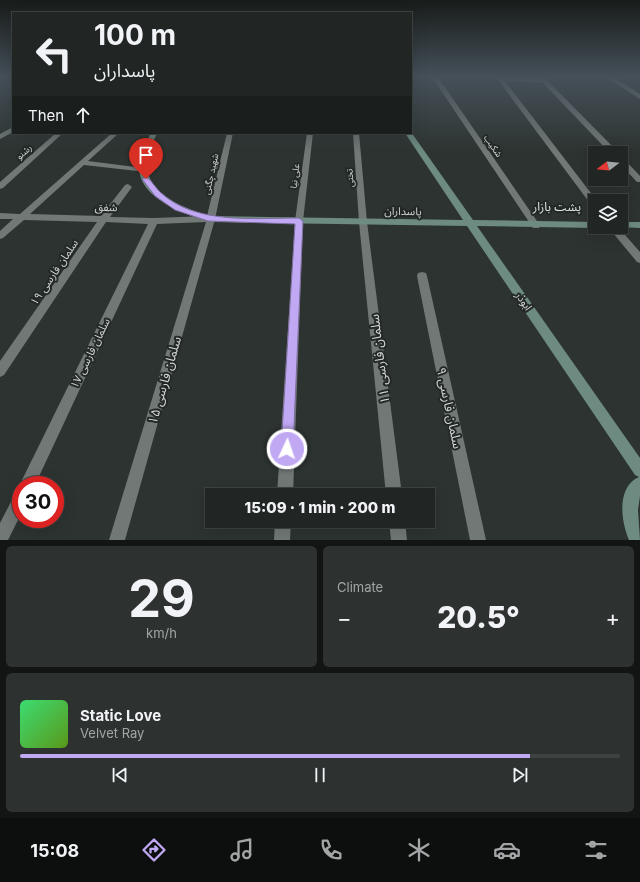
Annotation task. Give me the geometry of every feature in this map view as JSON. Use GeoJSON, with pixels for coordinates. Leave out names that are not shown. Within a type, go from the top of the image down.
{"type":"FeatureCollection","features":[{"type":"Feature","properties":{"kind":"main road"},"geometry":{"type":"LineString","coordinates":[[143,170],[143,163],[154,134]]}},
{"type":"Feature","properties":{"kind":"main road","name":"ابوذر"},"geometry":{"type":"LineString","coordinates":[[409,134],[640,470]]}},
{"type":"Feature","properties":{"kind":"main road","name":"پاسداران"},"geometry":{"type":"LineString","coordinates":[[143,170],[146,179],[158,194],[178,208],[211,220],[536,226],[588,225]]}},
{"type":"Feature","properties":{"kind":"main road"},"geometry":{"type":"LineString","coordinates":[[628,225],[640,225]]}},
{"type":"Feature","properties":{"kind":"main road"},"geometry":{"type":"LineString","coordinates":[[637,540],[630,516],[631,500],[636,487],[640,484]]}},
{"type":"Feature","properties":{"kind":"street","name":"شکیب"},"geometry":{"type":"LineString","coordinates":[[452,102],[536,226]]}},
{"type":"Feature","properties":{"kind":"street"},"geometry":{"type":"LineString","coordinates":[[517,102],[588,195]]}},
{"type":"Feature","properties":{"kind":"street"},"geometry":{"type":"LineString","coordinates":[[565,102],[607,146]]}},
{"type":"Feature","properties":{"kind":"street"},"geometry":{"type":"LineString","coordinates":[[0,137],[12,130]]}},
{"type":"Feature","properties":{"kind":"street","name":"رشنو"},"geometry":{"type":"LineString","coordinates":[[2,182],[59,134]]}},
{"type":"Feature","properties":{"kind":"street"},"geometry":{"type":"LineString","coordinates":[[0,236],[115,134]]}},
{"type":"Feature","properties":{"kind":"street","name":"شهید چگنی"},"geometry":{"type":"LineString","coordinates":[[211,220],[230,134]]}},
{"type":"Feature","properties":{"kind":"street","name":"علی نیا"},"geometry":{"type":"LineString","coordinates":[[285,488],[299,221],[310,134]]}},
{"type":"Feature","properties":{"kind":"street","name":"تختی"},"geometry":{"type":"LineString","coordinates":[[356,134],[363,222]]}},
{"type":"Feature","properties":{"kind":"street"},"geometry":{"type":"LineString","coordinates":[[82,163],[143,170]]}},
{"type":"Feature","properties":{"kind":"street"},"geometry":{"type":"LineString","coordinates":[[628,168],[640,180]]}},
{"type":"Feature","properties":{"kind":"street","name":"سلمان فارسی ۱۹"},"geometry":{"type":"LineString","coordinates":[[0,371],[104,219],[128,187]]}},
{"type":"Feature","properties":{"kind":"street","name":"شفق"},"geometry":{"type":"LineString","coordinates":[[0,216],[154,221],[211,220]]}},
{"type":"Feature","properties":{"kind":"street","name":"سلمان فارسی ۱۵"},"geometry":{"type":"LineString","coordinates":[[118,540],[211,220]]}},
{"type":"Feature","properties":{"kind":"street","name":"سلمان فارسی ۱۷"},"geometry":{"type":"LineString","coordinates":[[31,476],[154,221]]}},
{"type":"Feature","properties":{"kind":"street","name":"سلمان فارسی ۱۱"},"geometry":{"type":"LineString","coordinates":[[363,222],[393,488]]}},
{"type":"Feature","properties":{"kind":"street"},"geometry":{"type":"LineString","coordinates":[[619,234],[640,259]]}},
{"type":"Feature","properties":{"kind":"street","name":"سلمان فارسی ۹"},"geometry":{"type":"LineString","coordinates":[[422,276],[478,540]]}},
{"type":"Feature","properties":{"kind":"street"},"geometry":{"type":"LineString","coordinates":[[0,540],[12,515]]}},
{"type":"Feature","properties":{"kind":"street"},"geometry":{"type":"LineString","coordinates":[[282,540],[283,528]]}},
{"type":"Feature","properties":{"kind":"street"},"geometry":{"type":"LineString","coordinates":[[398,528],[399,540]]}},
{"type":"Feature","properties":{"kind":"district","name":"پشت بازار"},"geometry":{"type":"Point","coordinates":[557,207]}},
{"type":"Feature","properties":{"kind":"route"},"geometry":{"type":"LineString","coordinates":[[146,179],[158,194],[178,208],[211,220],[299,221],[287,449]]}}]}
